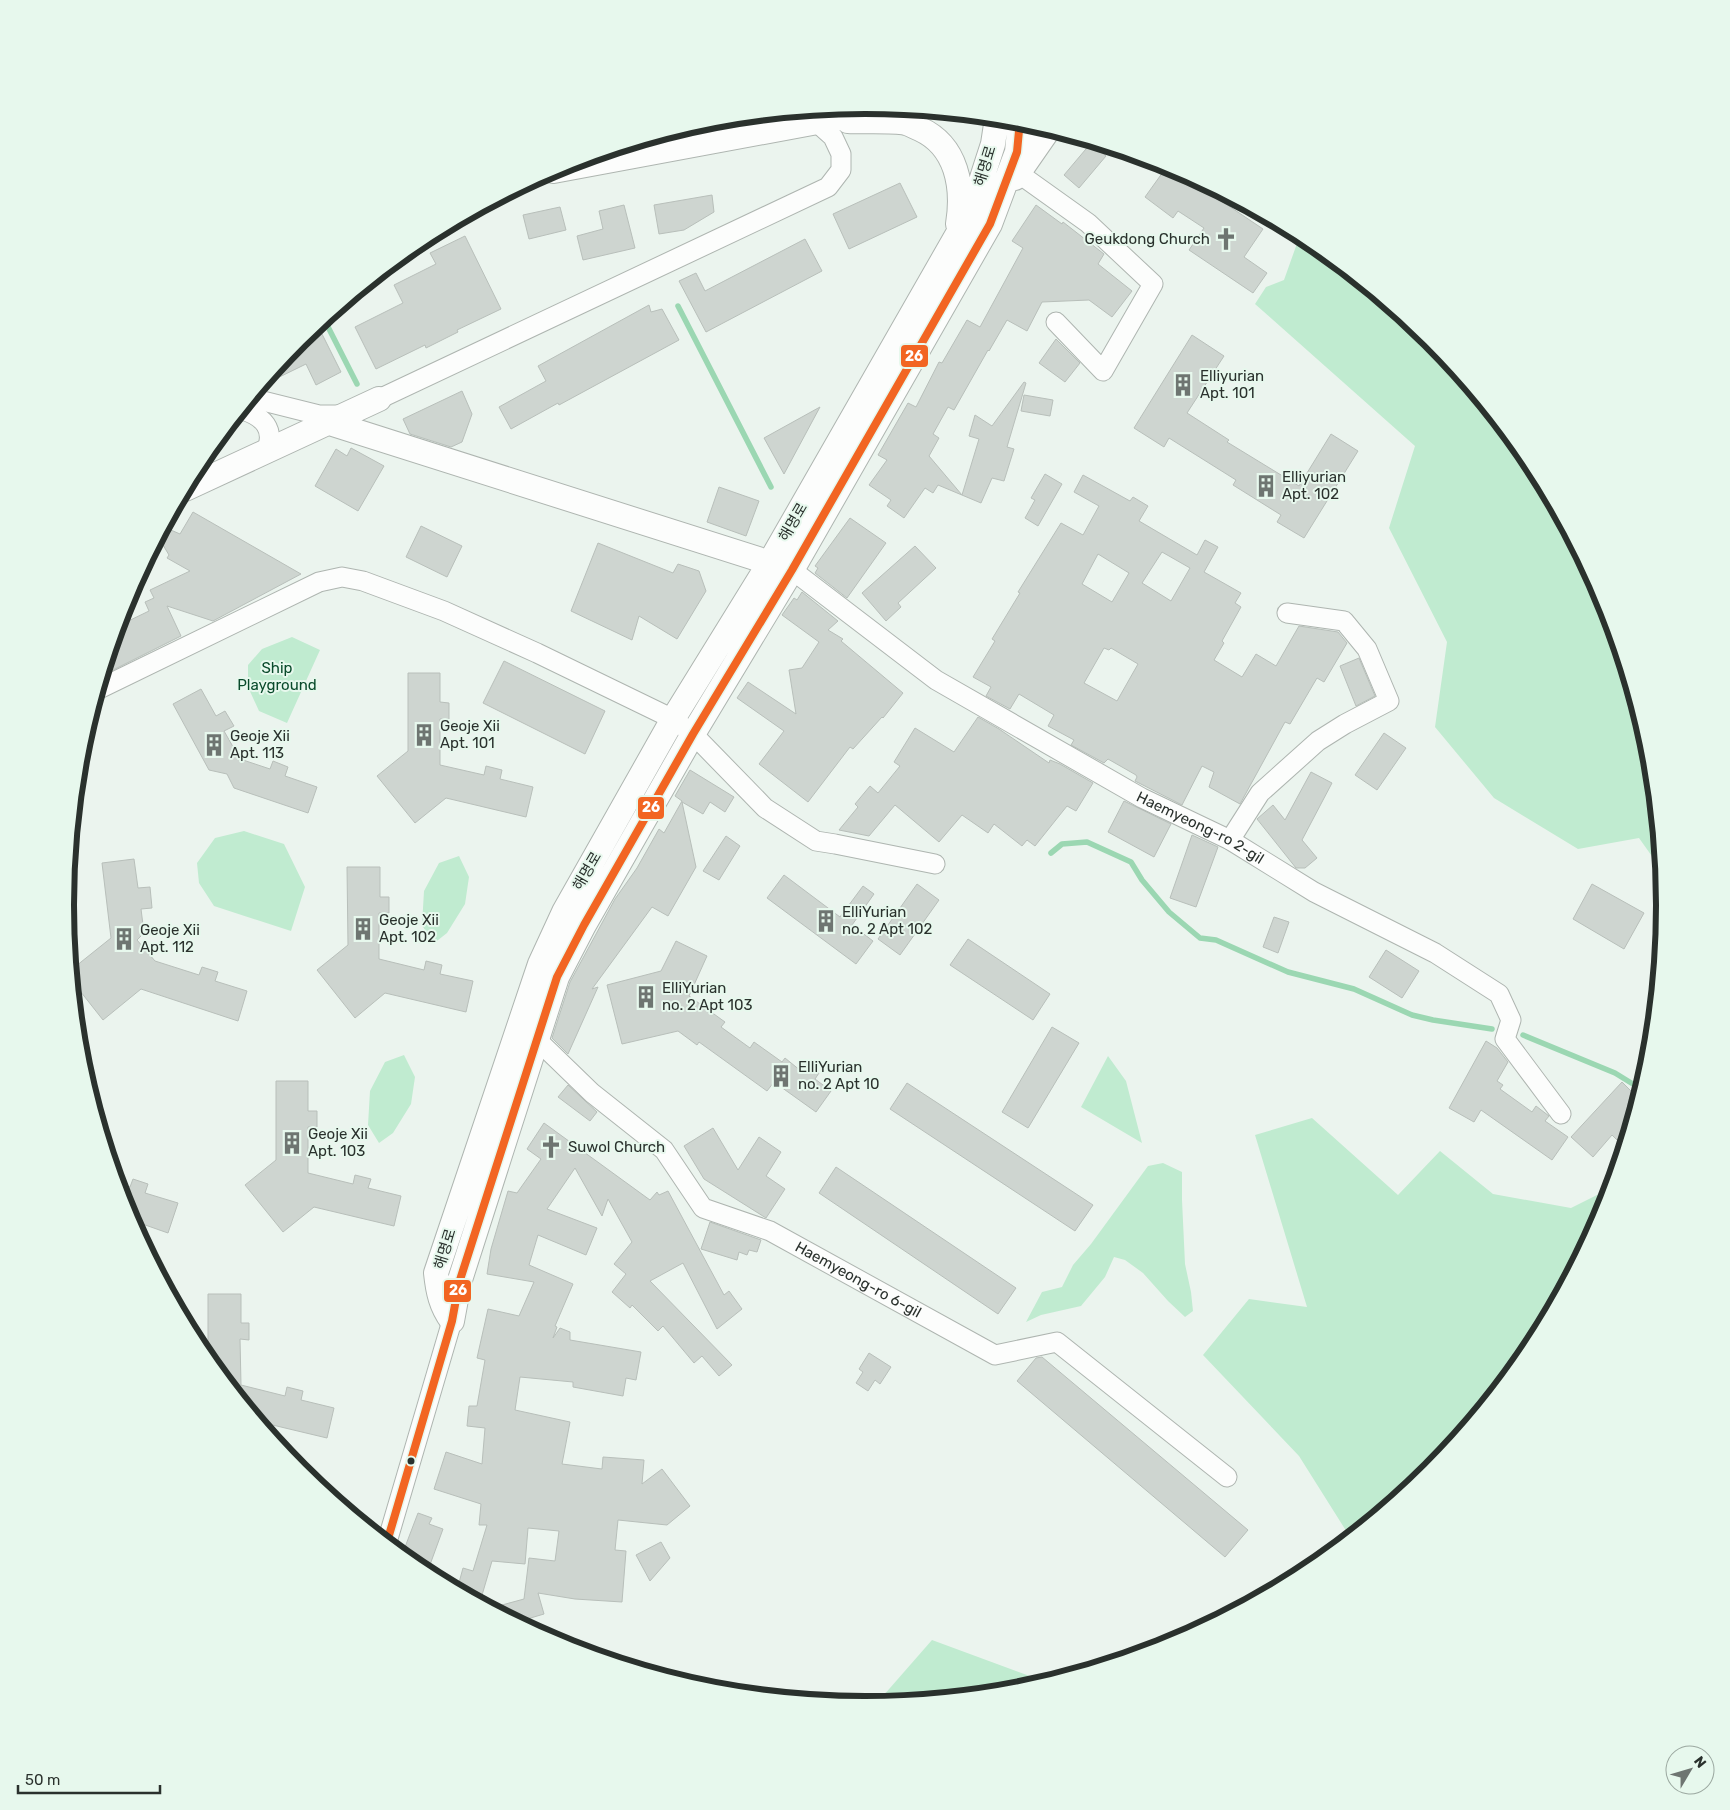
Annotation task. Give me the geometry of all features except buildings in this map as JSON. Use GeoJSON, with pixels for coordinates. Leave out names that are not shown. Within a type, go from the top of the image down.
{"type":"FeatureCollection","features":[{"type":"Feature","properties":{"kind":"main road"},"geometry":{"type":"LineString","coordinates":[[599,160],[846,114]]}},
{"type":"Feature","properties":{"kind":"street"},"geometry":{"type":"LineString","coordinates":[[814,120],[906,123],[932,135],[950,155],[959,182],[960,208],[955,238]]}},
{"type":"Feature","properties":{"kind":"street"},"geometry":{"type":"LineString","coordinates":[[195,484],[379,400],[828,187],[841,170],[841,154],[833,137],[814,120]]}},
{"type":"Feature","properties":{"kind":"street","name":"해명로"},"geometry":{"type":"LineString","coordinates":[[452,1321],[459,1283],[557,977],[584,925],[693,734],[972,209],[993,144],[996,125]]}},
{"type":"Feature","properties":{"kind":"street","name":"해명로"},"geometry":{"type":"LineString","coordinates":[[452,1321],[444,1309],[438,1291],[436,1273],[519,1023],[540,964],[564,912],[673,719],[781,566],[972,256],[990,224],[999,202],[1017,152],[1019,129]]}},
{"type":"Feature","properties":{"kind":"street"},"geometry":{"type":"LineString","coordinates":[[999,202],[1045,135]]}},
{"type":"Feature","properties":{"kind":"street"},"geometry":{"type":"LineString","coordinates":[[1018,173],[1088,223],[1153,284],[1103,371],[1056,322]]}},
{"type":"Feature","properties":{"kind":"street"},"geometry":{"type":"LineString","coordinates":[[256,399],[319,416],[338,419],[781,566]]}},
{"type":"Feature","properties":{"kind":"street"},"geometry":{"type":"LineString","coordinates":[[247,411],[262,421],[271,433],[266,452]]}},
{"type":"Feature","properties":{"kind":"street","name":"Haemyeong-ro 2-gil"},"geometry":{"type":"LineString","coordinates":[[781,566],[936,680],[1142,798],[1230,840],[1314,892],[1435,952],[1499,994],[1511,1020],[1505,1039],[1561,1114]]}},
{"type":"Feature","properties":{"kind":"street"},"geometry":{"type":"LineString","coordinates":[[105,686],[297,591],[319,582],[342,578],[363,582],[444,611],[537,653],[673,719],[693,734],[766,808],[816,841],[934,864]]}},
{"type":"Feature","properties":{"kind":"street"},"geometry":{"type":"LineString","coordinates":[[1230,840],[1260,793],[1318,741],[1345,724],[1389,701],[1367,649],[1344,621],[1287,613]]}},
{"type":"Feature","properties":{"kind":"street","name":"Haemyeong-ro 6-gil"},"geometry":{"type":"LineString","coordinates":[[519,1023],[592,1093],[664,1150],[703,1208],[770,1231],[995,1355],[1057,1342],[1227,1477]]}},
{"type":"Feature","properties":{"kind":"street"},"geometry":{"type":"LineString","coordinates":[[388,1537],[452,1321]]}},
{"type":"Feature","properties":{"kind":"green space"},"geometry":{"type":"Polygon","coordinates":[[[1297,242],[1347,277],[1387,310],[1460,383],[1493,423],[1523,465],[1575,555],[1596,602],[1614,651],[1629,700],[1641,751],[1655,861],[1639,838],[1578,849],[1494,798],[1435,727],[1447,642],[1389,528],[1415,446],[1255,304],[1266,287],[1284,280],[1297,242]]]}},
{"type":"Feature","properties":{"kind":"green space","name":"Ship Playground"},"geometry":{"type":"Polygon","coordinates":[[[292,637],[320,650],[287,723],[259,711],[248,687],[248,665],[262,649],[292,637]]]}},
{"type":"Feature","properties":{"kind":"green space"},"geometry":{"type":"Polygon","coordinates":[[[244,831],[284,844],[305,887],[291,931],[214,906],[199,883],[197,863],[215,838],[244,831]]]}},
{"type":"Feature","properties":{"kind":"green space"},"geometry":{"type":"Polygon","coordinates":[[[459,856],[469,877],[465,904],[447,933],[433,944],[422,925],[424,891],[439,863],[459,856]]]}},
{"type":"Feature","properties":{"kind":"green space"},"geometry":{"type":"Polygon","coordinates":[[[404,1055],[415,1077],[411,1104],[393,1133],[379,1143],[368,1125],[370,1091],[385,1062],[404,1055]]]}},
{"type":"Feature","properties":{"kind":"green space"},"geometry":{"type":"Polygon","coordinates":[[[1108,1056],[1126,1081],[1142,1143],[1081,1107],[1108,1056]]]}},
{"type":"Feature","properties":{"kind":"green space"},"geometry":{"type":"Polygon","coordinates":[[[1312,1118],[1398,1195],[1440,1151],[1493,1194],[1571,1208],[1602,1193],[1575,1255],[1550,1301],[1523,1345],[1493,1387],[1460,1427],[1424,1464],[1387,1500],[1347,1533],[1299,1456],[1203,1355],[1249,1299],[1307,1307],[1255,1135],[1312,1118]]]}},
{"type":"Feature","properties":{"kind":"green space"},"geometry":{"type":"Polygon","coordinates":[[[1163,1163],[1182,1172],[1185,1264],[1193,1311],[1185,1317],[1143,1273],[1125,1260],[1114,1257],[1105,1277],[1081,1306],[1041,1315],[1026,1322],[1042,1292],[1062,1287],[1073,1265],[1091,1244],[1148,1166],[1163,1163]]]}},
{"type":"Feature","properties":{"kind":"green space"},"geometry":{"type":"Polygon","coordinates":[[[932,1640],[1034,1678],[968,1689],[917,1695],[883,1696],[932,1640]]]}},
{"type":"Feature","properties":{"kind":"waterway"},"geometry":{"type":"LineString","coordinates":[[678,306],[771,487]]}},
{"type":"Feature","properties":{"kind":"waterway"},"geometry":{"type":"LineString","coordinates":[[327,325],[357,384]]}},
{"type":"Feature","properties":{"kind":"waterway"},"geometry":{"type":"LineString","coordinates":[[1051,853],[1062,844],[1087,842],[1131,862],[1142,880],[1169,912],[1200,938],[1216,940],[1288,972],[1354,989],[1412,1015],[1492,1029]]}},
{"type":"Feature","properties":{"kind":"waterway"},"geometry":{"type":"LineString","coordinates":[[1523,1035],[1615,1073],[1635,1085]]}},
{"type":"Feature","properties":{"kind":"transit line","name":"26"},"geometry":{"type":"LineString","coordinates":[[388,1537],[452,1321],[459,1283],[557,977],[584,925],[693,734],[792,570],[990,224],[1017,152],[1019,129]]}},
{"type":"Feature","properties":{"kind":"place","name":"Geukdong Church"},"geometry":{"type":"Point","coordinates":[1226,239]}},
{"type":"Feature","properties":{"kind":"place","name":"Elliyurian Apt. 101"},"geometry":{"type":"Point","coordinates":[1183,385]}},
{"type":"Feature","properties":{"kind":"place","name":"Elliyurian Apt. 102"},"geometry":{"type":"Point","coordinates":[1266,486]}},
{"type":"Feature","properties":{"kind":"place","name":"Geoje Xii Apt. 101"},"geometry":{"type":"Point","coordinates":[424,735]}},
{"type":"Feature","properties":{"kind":"place","name":"Geoje Xii Apt. 113"},"geometry":{"type":"Point","coordinates":[214,745]}},
{"type":"Feature","properties":{"kind":"place","name":"ElliYurian no. 2 Apt 102"},"geometry":{"type":"Point","coordinates":[826,921]}},
{"type":"Feature","properties":{"kind":"place","name":"Geoje Xii Apt. 102"},"geometry":{"type":"Point","coordinates":[363,929]}},
{"type":"Feature","properties":{"kind":"place","name":"Geoje Xii Apt. 112"},"geometry":{"type":"Point","coordinates":[124,939]}},
{"type":"Feature","properties":{"kind":"place","name":"ElliYurian no. 2 Apt 103"},"geometry":{"type":"Point","coordinates":[646,997]}},
{"type":"Feature","properties":{"kind":"place","name":"ElliYurian no. 2 Apt 10"},"geometry":{"type":"Point","coordinates":[781,1076]}},
{"type":"Feature","properties":{"kind":"place","name":"Geoje Xii Apt. 103"},"geometry":{"type":"Point","coordinates":[292,1143]}},
{"type":"Feature","properties":{"kind":"place","name":"Suwol Church"},"geometry":{"type":"Point","coordinates":[551,1147]}}]}
